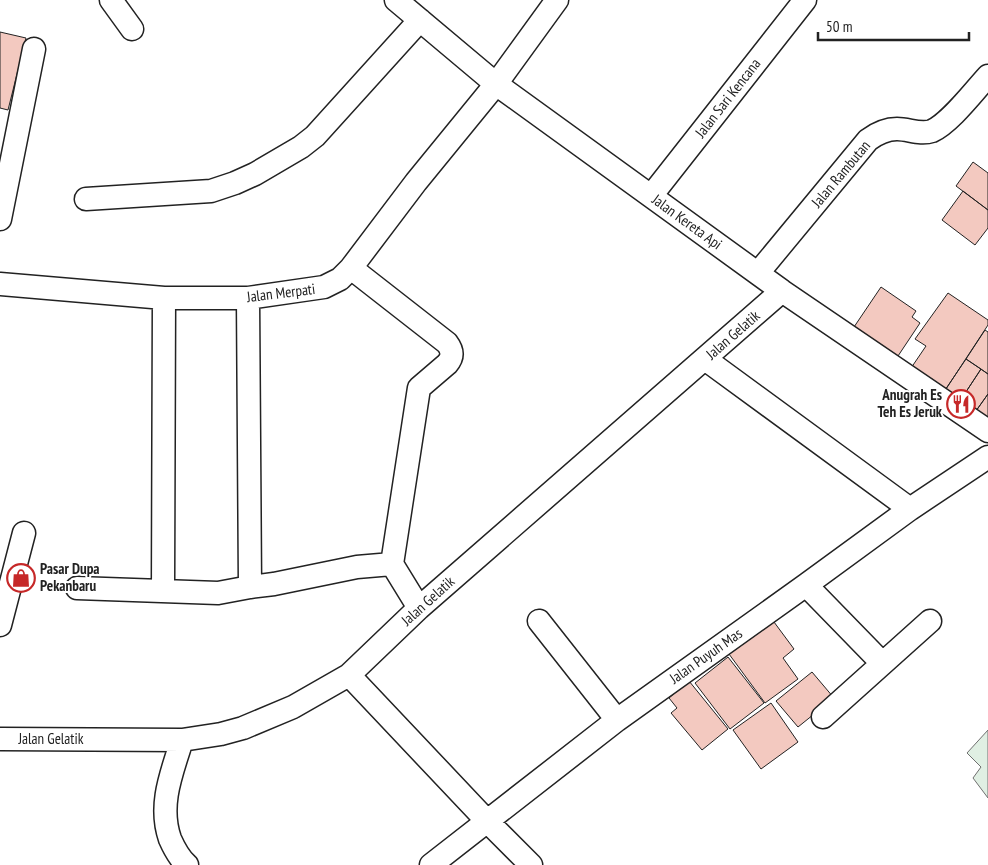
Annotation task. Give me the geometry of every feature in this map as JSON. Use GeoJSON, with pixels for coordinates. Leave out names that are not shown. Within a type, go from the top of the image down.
{"type":"FeatureCollection","features":[{"type":"Feature","properties":{"kind":"street"},"geometry":{"type":"LineString","coordinates":[[111,0],[132,29]]}},
{"type":"Feature","properties":{"kind":"street","name":"Jalan Merpati"},"geometry":{"type":"LineString","coordinates":[[0,284],[164,298],[248,298],[324,287],[340,279],[351,268],[416,182],[496,84],[557,0]]}},
{"type":"Feature","properties":{"kind":"street","name":"Jalan Sari Kencana"},"geometry":{"type":"LineString","coordinates":[[651,196],[805,0]]}},
{"type":"Feature","properties":{"kind":"street"},"geometry":{"type":"LineString","coordinates":[[86,199],[211,191],[255,174],[301,147],[315,136],[409,7]]}},
{"type":"Feature","properties":{"kind":"street","name":"Jalan Kereta Api"},"geometry":{"type":"LineString","coordinates":[[409,7],[496,84],[782,291],[988,431]]}},
{"type":"Feature","properties":{"kind":"street"},"geometry":{"type":"LineString","coordinates":[[0,219],[34,49]]}},
{"type":"Feature","properties":{"kind":"street","name":"Jalan Rambutan"},"geometry":{"type":"LineString","coordinates":[[758,273],[868,140],[876,134],[897,129],[919,133],[932,131],[946,122],[988,76]]}},
{"type":"Feature","properties":{"kind":"street"},"geometry":{"type":"LineString","coordinates":[[351,268],[447,342],[452,352],[451,360],[419,388],[392,564],[419,608]]}},
{"type":"Feature","properties":{"kind":"street","name":"Jalan Gelatik"},"geometry":{"type":"LineString","coordinates":[[0,739],[182,740],[221,734],[260,722],[294,707],[349,675],[419,608],[782,291]]}},
{"type":"Feature","properties":{"kind":"street"},"geometry":{"type":"LineString","coordinates":[[163,591],[164,298]]}},
{"type":"Feature","properties":{"kind":"street"},"geometry":{"type":"LineString","coordinates":[[248,298],[250,587]]}},
{"type":"Feature","properties":{"kind":"street"},"geometry":{"type":"LineString","coordinates":[[704,359],[910,509]]}},
{"type":"Feature","properties":{"kind":"street","name":"Jalan Puyuh Mas"},"geometry":{"type":"LineString","coordinates":[[431,865],[486,820],[617,720],[910,509],[988,457]]}},
{"type":"Feature","properties":{"kind":"street"},"geometry":{"type":"LineString","coordinates":[[0,625],[24,533]]}},
{"type":"Feature","properties":{"kind":"street"},"geometry":{"type":"LineString","coordinates":[[77,588],[218,593],[357,567],[392,564]]}},
{"type":"Feature","properties":{"kind":"street"},"geometry":{"type":"LineString","coordinates":[[806,585],[882,663]]}},
{"type":"Feature","properties":{"kind":"street"},"geometry":{"type":"LineString","coordinates":[[539,621],[617,720]]}},
{"type":"Feature","properties":{"kind":"street"},"geometry":{"type":"LineString","coordinates":[[823,717],[930,621]]}},
{"type":"Feature","properties":{"kind":"street"},"geometry":{"type":"LineString","coordinates":[[349,675],[530,865]]}},
{"type":"Feature","properties":{"kind":"street"},"geometry":{"type":"LineString","coordinates":[[182,740],[169,782],[164,815],[165,825],[174,849],[186,865]]}},
{"type":"Feature","properties":{"kind":"green space"},"geometry":{"type":"Polygon","coordinates":[[[988,730],[988,798],[973,778],[981,767],[967,753],[988,730]]]}},
{"type":"Feature","properties":{"kind":"building"},"geometry":{"type":"Polygon","coordinates":[[[0,32],[26,38],[8,110],[0,108],[0,32]]]}},
{"type":"Feature","properties":{"kind":"building"},"geometry":{"type":"Polygon","coordinates":[[[973,162],[988,173],[988,210],[956,186],[973,162]]]}},
{"type":"Feature","properties":{"kind":"building"},"geometry":{"type":"Polygon","coordinates":[[[963,191],[988,210],[988,228],[975,245],[942,220],[963,191]]]}},
{"type":"Feature","properties":{"kind":"building"},"geometry":{"type":"Polygon","coordinates":[[[881,287],[916,311],[912,317],[920,323],[898,356],[854,327],[881,287]]]}},
{"type":"Feature","properties":{"kind":"building"},"geometry":{"type":"Polygon","coordinates":[[[948,293],[988,320],[988,325],[946,389],[932,379],[929,384],[909,371],[926,346],[915,339],[948,293]]]}},
{"type":"Feature","properties":{"kind":"building"},"geometry":{"type":"Polygon","coordinates":[[[985,330],[988,332],[988,374],[966,359],[985,330]]]}},
{"type":"Feature","properties":{"kind":"building"},"geometry":{"type":"Polygon","coordinates":[[[966,359],[981,369],[956,407],[941,396],[966,359]]]}},
{"type":"Feature","properties":{"kind":"building"},"geometry":{"type":"Polygon","coordinates":[[[981,369],[988,374],[988,394],[976,411],[960,401],[981,369]]]}},
{"type":"Feature","properties":{"kind":"building"},"geometry":{"type":"Polygon","coordinates":[[[988,394],[988,425],[973,415],[988,394]]]}},
{"type":"Feature","properties":{"kind":"building"},"geometry":{"type":"Polygon","coordinates":[[[774,622],[794,649],[783,658],[798,679],[765,703],[729,654],[774,622]]]}},
{"type":"Feature","properties":{"kind":"building"},"geometry":{"type":"Polygon","coordinates":[[[728,657],[764,703],[730,729],[695,683],[728,657]]]}},
{"type":"Feature","properties":{"kind":"building"},"geometry":{"type":"Polygon","coordinates":[[[812,672],[834,698],[798,727],[776,701],[812,672]]]}},
{"type":"Feature","properties":{"kind":"building"},"geometry":{"type":"Polygon","coordinates":[[[689,681],[728,729],[702,750],[671,713],[677,708],[669,698],[689,681]]]}},
{"type":"Feature","properties":{"kind":"building"},"geometry":{"type":"Polygon","coordinates":[[[771,703],[798,742],[761,769],[733,730],[771,703]]]}},
{"type":"Feature","properties":{"kind":"place","name":"Anugrah Es Teh Es Jeruk"},"geometry":{"type":"Point","coordinates":[961,404]}},
{"type":"Feature","properties":{"kind":"place","name":"Pasar Dupa Pekanbaru"},"geometry":{"type":"Point","coordinates":[21,578]}}]}
